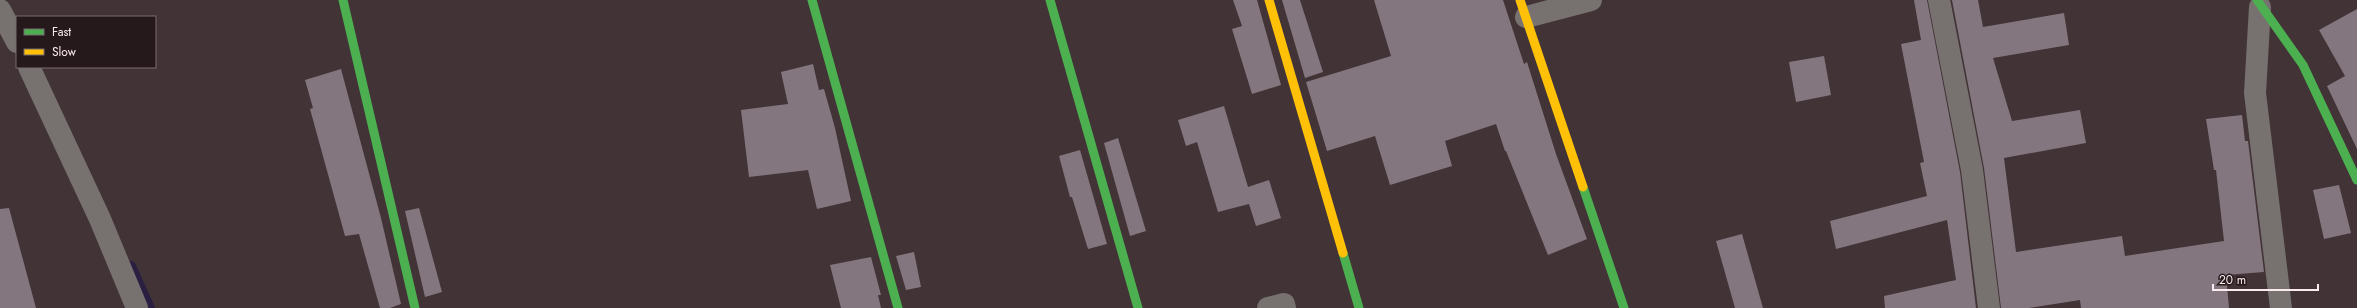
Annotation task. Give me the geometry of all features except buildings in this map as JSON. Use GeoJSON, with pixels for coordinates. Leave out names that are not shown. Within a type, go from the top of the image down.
{"type":"FeatureCollection","features":[{"type":"Feature","properties":{"kind":"street"},"geometry":{"type":"LineString","coordinates":[[343,0],[415,308]]}},
{"type":"Feature","properties":{"kind":"street"},"geometry":{"type":"LineString","coordinates":[[812,0],[898,308]]}},
{"type":"Feature","properties":{"kind":"street"},"geometry":{"type":"LineString","coordinates":[[1050,0],[1138,308]]}},
{"type":"Feature","properties":{"kind":"street"},"geometry":{"type":"LineString","coordinates":[[1269,0],[1359,308]]}},
{"type":"Feature","properties":{"kind":"street"},"geometry":{"type":"LineString","coordinates":[[1592,0],[1523,8],[1624,308]]}},
{"type":"Feature","properties":{"kind":"street"},"geometry":{"type":"LineString","coordinates":[[1939,0],[1972,170],[1989,308]]}},
{"type":"Feature","properties":{"kind":"street"},"geometry":{"type":"LineString","coordinates":[[2259,4],[2304,65],[2357,180]]}},
{"type":"Feature","properties":{"kind":"street"},"geometry":{"type":"LineString","coordinates":[[2259,4],[2255,93],[2281,308]]}},
{"type":"Feature","properties":{"kind":"street"},"geometry":{"type":"LineString","coordinates":[[0,10],[16,40]]}},
{"type":"Feature","properties":{"kind":"street"},"geometry":{"type":"LineString","coordinates":[[29,68],[100,219],[137,308]]}},
{"type":"Feature","properties":{"kind":"street"},"geometry":{"type":"LineString","coordinates":[[1268,308],[1284,304],[1285,308]]}},
{"type":"Feature","properties":{"kind":"waterway"},"geometry":{"type":"LineString","coordinates":[[131,266],[150,308]]}},
{"type":"Feature","properties":{"kind":"traffic: fast"},"geometry":{"type":"LineString","coordinates":[[343,0],[415,308]]}},
{"type":"Feature","properties":{"kind":"traffic: fast"},"geometry":{"type":"LineString","coordinates":[[812,0],[898,308]]}},
{"type":"Feature","properties":{"kind":"traffic: fast"},"geometry":{"type":"LineString","coordinates":[[1050,0],[1138,308]]}},
{"type":"Feature","properties":{"kind":"traffic: fast"},"geometry":{"type":"LineString","coordinates":[[2257,0],[2303,65],[2357,180]]}},
{"type":"Feature","properties":{"kind":"traffic: fast"},"geometry":{"type":"LineString","coordinates":[[1583,187],[1624,308]]}},
{"type":"Feature","properties":{"kind":"traffic: fast"},"geometry":{"type":"LineString","coordinates":[[1343,253],[1359,308]]}},
{"type":"Feature","properties":{"kind":"traffic: slow"},"geometry":{"type":"LineString","coordinates":[[1269,0],[1343,253]]}},
{"type":"Feature","properties":{"kind":"traffic: slow"},"geometry":{"type":"LineString","coordinates":[[1520,0],[1583,187]]}}]}
